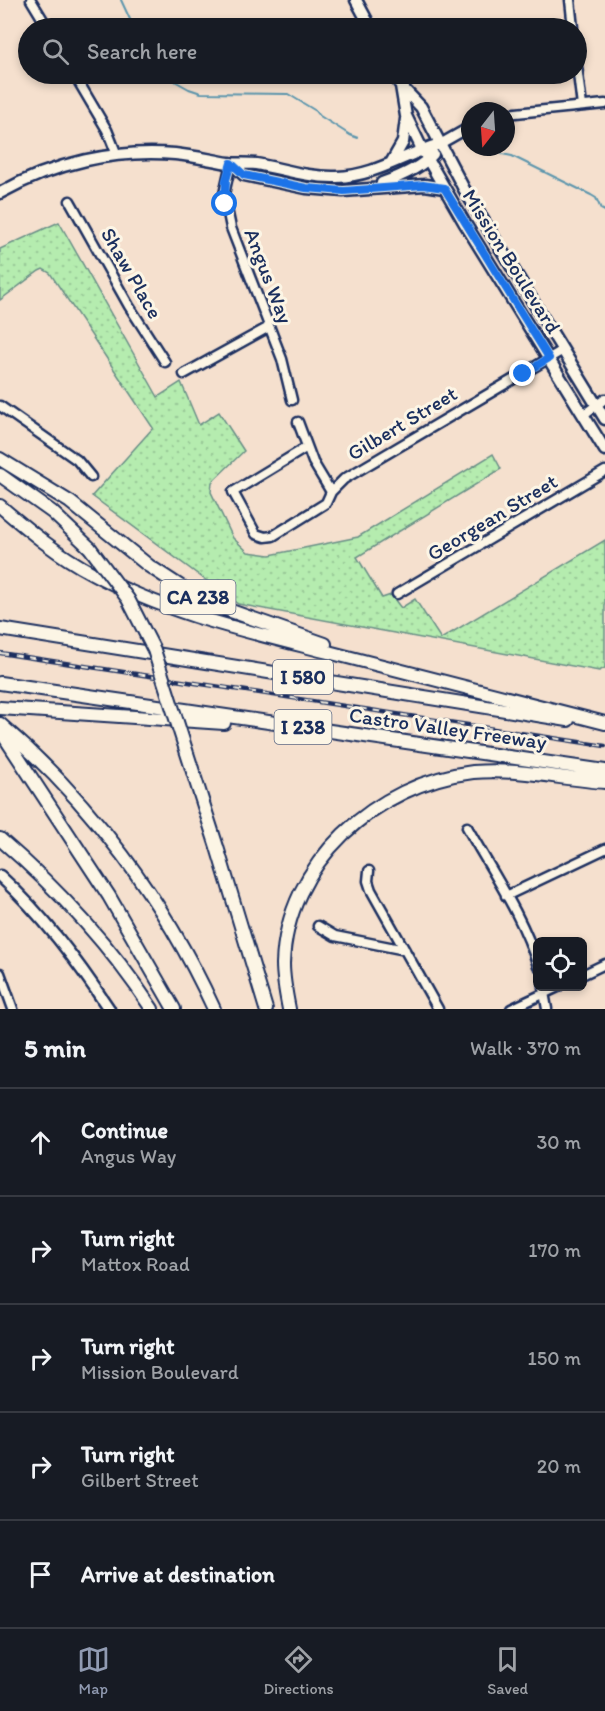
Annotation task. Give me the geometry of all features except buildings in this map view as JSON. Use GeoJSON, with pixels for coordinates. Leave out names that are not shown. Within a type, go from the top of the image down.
{"type":"FeatureCollection","features":[{"type":"Feature","properties":{"kind":"highway","name":"CA 238"},"geometry":{"type":"LineString","coordinates":[[0,459],[62,496],[149,566],[196,596],[231,611],[426,677],[605,725]]}},
{"type":"Feature","properties":{"kind":"highway"},"geometry":{"type":"LineString","coordinates":[[0,475],[60,519],[90,548],[128,599],[154,650],[266,1009]]}},
{"type":"Feature","properties":{"kind":"highway"},"geometry":{"type":"LineString","coordinates":[[0,483],[8,489],[28,496]]}},
{"type":"Feature","properties":{"kind":"highway"},"geometry":{"type":"LineString","coordinates":[[0,506],[43,542],[76,564],[117,586],[161,605],[223,625],[426,677]]}},
{"type":"Feature","properties":{"kind":"highway","name":"I 580"},"geometry":{"type":"LineString","coordinates":[[0,629],[605,725]]}},
{"type":"Feature","properties":{"kind":"highway","name":"Castro Valley Freeway"},"geometry":{"type":"LineString","coordinates":[[0,683],[605,771]]}},
{"type":"Feature","properties":{"kind":"highway"},"geometry":{"type":"LineString","coordinates":[[0,708],[321,730]]}},
{"type":"Feature","properties":{"kind":"highway"},"geometry":{"type":"LineString","coordinates":[[0,724],[71,794],[128,863],[171,928],[214,1009]]}},
{"type":"Feature","properties":{"kind":"highway"},"geometry":{"type":"LineString","coordinates":[[0,730],[129,928],[174,1009]]}},
{"type":"Feature","properties":{"kind":"highway"},"geometry":{"type":"LineString","coordinates":[[289,1009],[284,954],[289,927],[299,900],[311,875],[327,851],[346,830],[376,806],[401,792],[426,782],[473,772],[511,772],[605,782]]}},
{"type":"Feature","properties":{"kind":"highway"},"geometry":{"type":"LineString","coordinates":[[0,839],[36,871],[83,920],[120,964],[152,1009]]}},
{"type":"Feature","properties":{"kind":"main road"},"geometry":{"type":"LineString","coordinates":[[356,0],[366,18]]}},
{"type":"Feature","properties":{"kind":"main road","name":"Mission Boulevard"},"geometry":{"type":"LineString","coordinates":[[401,86],[406,116],[422,149],[605,450]]}},
{"type":"Feature","properties":{"kind":"main road","name":"Mission Boulevard"},"geometry":{"type":"LineString","coordinates":[[401,86],[421,106],[470,199],[563,350],[601,402],[605,419]]}},
{"type":"Feature","properties":{"kind":"main road"},"geometry":{"type":"LineString","coordinates":[[391,164],[403,142],[406,116]]}},
{"type":"Feature","properties":{"kind":"main road"},"geometry":{"type":"LineString","coordinates":[[0,193],[60,167],[117,155],[173,154],[231,163],[254,164],[325,177],[367,173],[422,149],[440,144]]}},
{"type":"Feature","properties":{"kind":"main road"},"geometry":{"type":"LineString","coordinates":[[370,188],[397,178],[428,159],[440,144]]}},
{"type":"Feature","properties":{"kind":"main road"},"geometry":{"type":"LineString","coordinates":[[231,163],[244,175],[306,188],[344,191],[425,185],[444,188]]}},
{"type":"Feature","properties":{"kind":"main road"},"geometry":{"type":"LineString","coordinates":[[0,876],[59,939],[109,1009]]}},
{"type":"Feature","properties":{"kind":"street"},"geometry":{"type":"LineString","coordinates":[[31,0],[42,18]]}},
{"type":"Feature","properties":{"kind":"street"},"geometry":{"type":"LineString","coordinates":[[570,0],[572,18]]}},
{"type":"Feature","properties":{"kind":"street"},"geometry":{"type":"LineString","coordinates":[[80,84],[107,130],[117,155]]}},
{"type":"Feature","properties":{"kind":"street"},"geometry":{"type":"LineString","coordinates":[[579,84],[582,106]]}},
{"type":"Feature","properties":{"kind":"street"},"geometry":{"type":"LineString","coordinates":[[515,113],[605,104]]}},
{"type":"Feature","properties":{"kind":"street"},"geometry":{"type":"LineString","coordinates":[[440,144],[461,132]]}},
{"type":"Feature","properties":{"kind":"street","name":"Angus Way"},"geometry":{"type":"LineString","coordinates":[[231,163],[226,180],[225,204],[233,233],[282,359],[292,400]]}},
{"type":"Feature","properties":{"kind":"street","name":"Shaw Place"},"geometry":{"type":"LineString","coordinates":[[70,201],[129,306],[165,362]]}},
{"type":"Feature","properties":{"kind":"street"},"geometry":{"type":"LineString","coordinates":[[184,374],[269,327]]}},
{"type":"Feature","properties":{"kind":"street","name":"Gilbert Street"},"geometry":{"type":"LineString","coordinates":[[307,447],[233,492],[256,534],[265,537],[273,536],[326,503],[331,492],[344,479],[563,350]]}},
{"type":"Feature","properties":{"kind":"street"},"geometry":{"type":"LineString","coordinates":[[583,415],[601,402]]}},
{"type":"Feature","properties":{"kind":"street"},"geometry":{"type":"LineString","coordinates":[[0,406],[77,460],[91,477]]}},
{"type":"Feature","properties":{"kind":"street"},"geometry":{"type":"LineString","coordinates":[[298,422],[307,447],[331,492]]}},
{"type":"Feature","properties":{"kind":"street","name":"Georgean Street"},"geometry":{"type":"LineString","coordinates":[[397,594],[605,471]]}},
{"type":"Feature","properties":{"kind":"street"},"geometry":{"type":"LineString","coordinates":[[467,827],[527,936],[533,954]]}},
{"type":"Feature","properties":{"kind":"street"},"geometry":{"type":"LineString","coordinates":[[506,896],[605,849]]}},
{"type":"Feature","properties":{"kind":"street"},"geometry":{"type":"LineString","coordinates":[[369,871],[368,881],[371,890],[438,1009]]}},
{"type":"Feature","properties":{"kind":"street"},"geometry":{"type":"LineString","coordinates":[[318,926],[335,936],[405,950]]}},
{"type":"Feature","properties":{"kind":"street"},"geometry":{"type":"LineString","coordinates":[[587,973],[605,964]]}},
{"type":"Feature","properties":{"kind":"street"},"geometry":{"type":"LineString","coordinates":[[0,973],[13,1009]]}},
{"type":"Feature","properties":{"kind":"street"},"geometry":{"type":"LineString","coordinates":[[511,1009],[541,991]]}},
{"type":"Feature","properties":{"kind":"street"},"geometry":{"type":"LineString","coordinates":[[543,991],[547,1009]]}},
{"type":"Feature","properties":{"kind":"green space"},"geometry":{"type":"Polygon","coordinates":[[[59,222],[158,397],[181,382],[199,425],[219,412],[244,451],[212,482],[211,492],[233,538],[248,552],[270,555],[358,537],[493,454],[501,469],[357,557],[382,598],[391,595],[401,608],[415,599],[441,639],[605,540],[605,668],[599,671],[238,604],[92,496],[153,428],[50,273],[43,269],[39,271],[0,300],[0,249],[59,222]]]}},
{"type":"Feature","properties":{"kind":"waterway"},"geometry":{"type":"LineString","coordinates":[[121,0],[129,18]]}},
{"type":"Feature","properties":{"kind":"waterway"},"geometry":{"type":"LineString","coordinates":[[180,84],[201,93],[288,94],[358,138]]}},
{"type":"Feature","properties":{"kind":"waterway"},"geometry":{"type":"LineString","coordinates":[[512,156],[591,195],[605,211]]}},
{"type":"Feature","properties":{"kind":"railway"},"geometry":{"type":"LineString","coordinates":[[0,653],[605,746]]}},
{"type":"Feature","properties":{"kind":"route"},"geometry":{"type":"LineString","coordinates":[[225,204],[226,180],[231,163],[244,175],[306,188],[344,191],[423,185],[444,188],[549,358],[523,374]]}}]}
